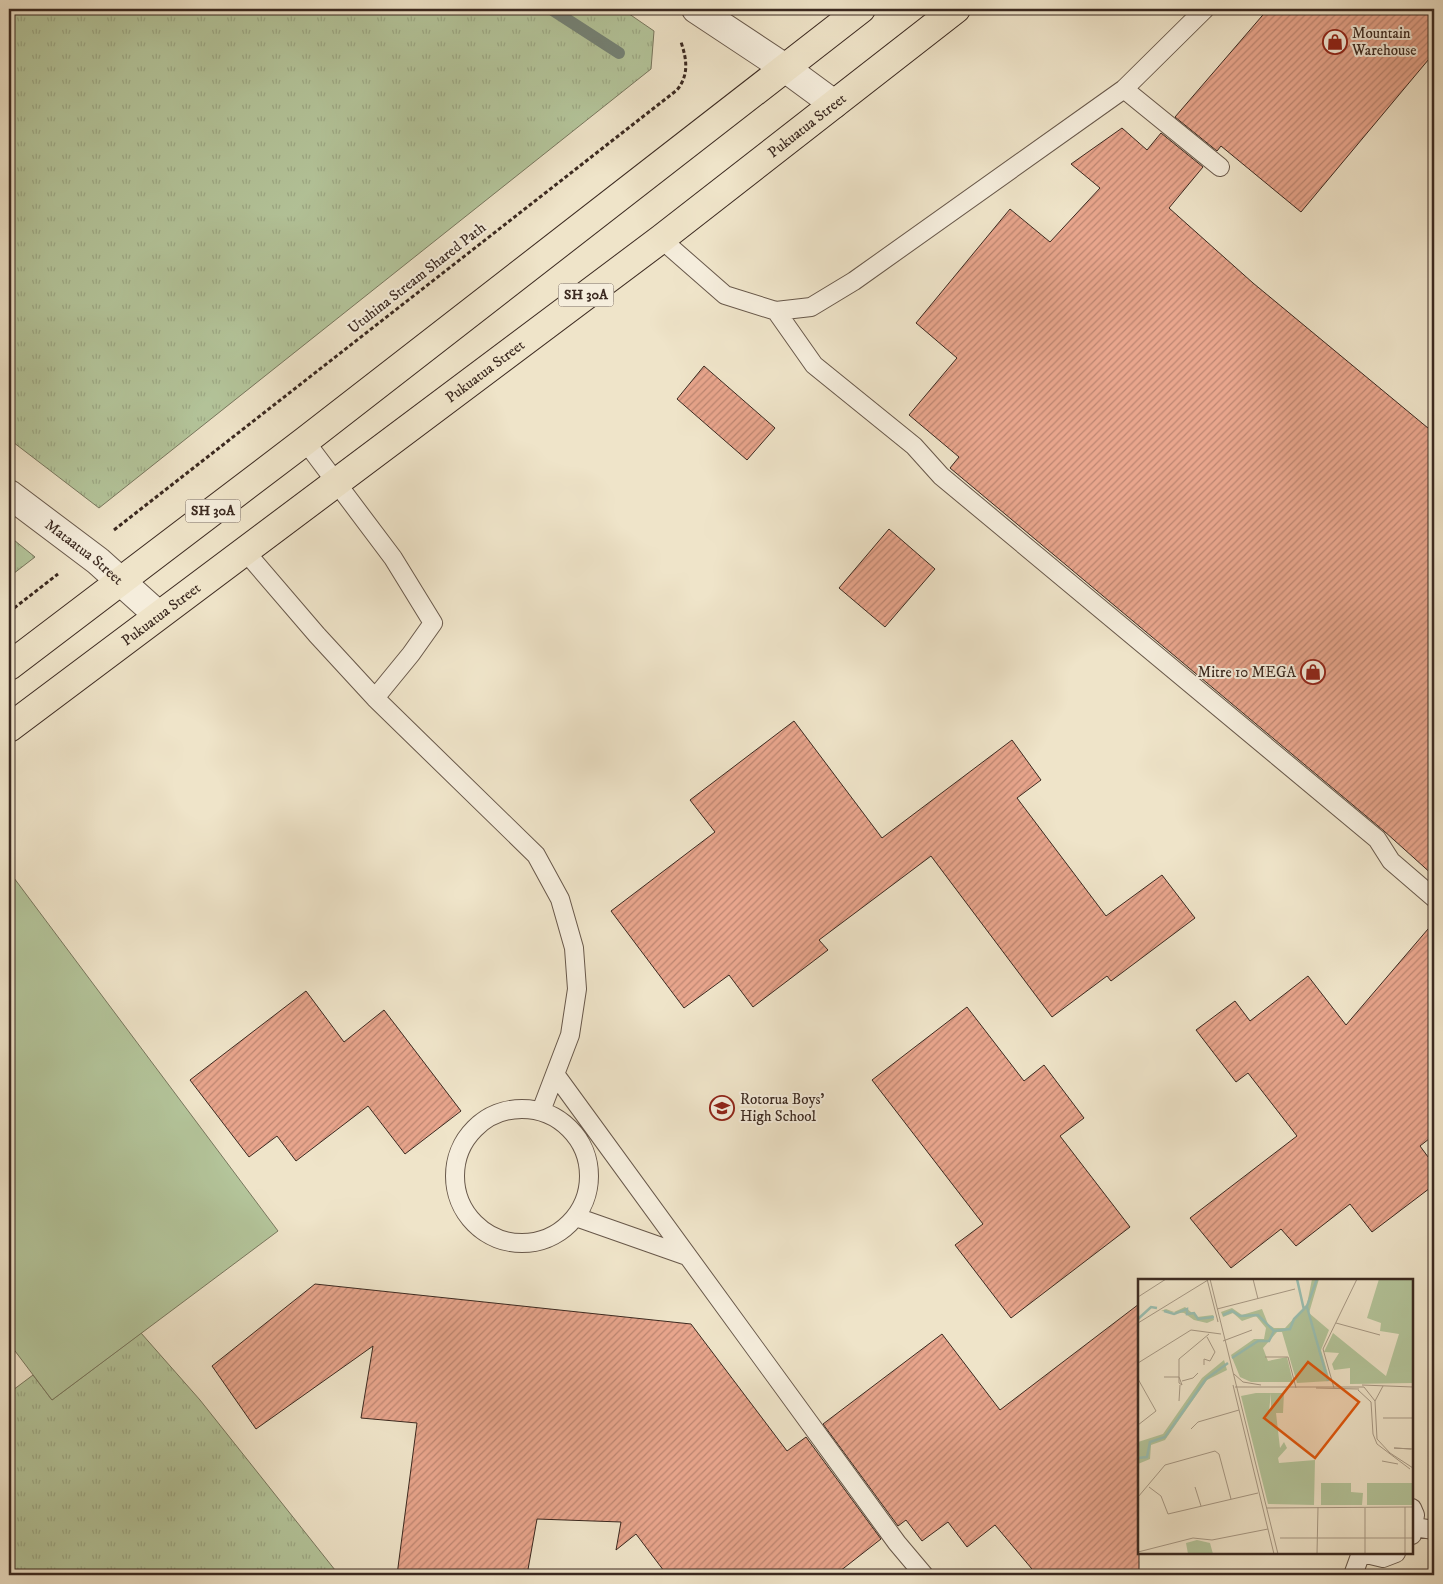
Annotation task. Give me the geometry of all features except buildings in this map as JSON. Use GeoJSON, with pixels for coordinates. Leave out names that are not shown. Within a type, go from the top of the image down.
{"type":"FeatureCollection","features":[{"type":"Feature","properties":{"kind":"main road","name":"SH 30A"},"geometry":{"type":"LineString","coordinates":[[9,666],[305,441],[861,9]]}},
{"type":"Feature","properties":{"kind":"main road","name":"Pukuatua Street"},"geometry":{"type":"LineString","coordinates":[[9,728],[157,614],[661,239],[956,9]]}},
{"type":"Feature","properties":{"kind":"street"},"geometry":{"type":"LineString","coordinates":[[696,9],[785,68],[834,104]]}},
{"type":"Feature","properties":{"kind":"street","name":"Mataatua Street"},"geometry":{"type":"LineString","coordinates":[[9,494],[121,580],[157,614]]}},
{"type":"Feature","properties":{"kind":"lane"},"geometry":{"type":"LineString","coordinates":[[661,239],[725,295],[776,312],[811,308],[854,281],[1124,88],[1205,9]]}},
{"type":"Feature","properties":{"kind":"lane"},"geometry":{"type":"LineString","coordinates":[[1124,88],[1220,166]]}},
{"type":"Feature","properties":{"kind":"lane"},"geometry":{"type":"LineString","coordinates":[[776,312],[814,365],[914,446],[941,476],[1377,839],[1391,861],[1434,898]]}},
{"type":"Feature","properties":{"kind":"lane"},"geometry":{"type":"LineString","coordinates":[[305,441],[393,558],[433,624],[375,698]]}},
{"type":"Feature","properties":{"kind":"lane"},"geometry":{"type":"LineString","coordinates":[[244,550],[317,635],[375,698],[536,854],[560,898],[574,948],[577,989],[570,1035],[541,1111]]}},
{"type":"Feature","properties":{"kind":"lane"},"geometry":{"type":"LineString","coordinates":[[554,1074],[891,1535],[924,1575]]}},
{"type":"Feature","properties":{"kind":"lane"},"geometry":{"type":"LineString","coordinates":[[520,1108],[541,1111],[561,1120],[577,1135],[587,1155],[590,1176],[586,1198],[576,1217],[559,1233],[538,1242],[516,1243],[494,1237],[475,1225],[462,1206],[455,1185],[456,1162],[464,1142],[479,1124],[498,1113],[520,1108]]}},
{"type":"Feature","properties":{"kind":"lane"},"geometry":{"type":"LineString","coordinates":[[576,1217],[687,1256]]}},
{"type":"Feature","properties":{"kind":"lane"},"geometry":{"type":"LineString","coordinates":[[1413,1512],[1413,1531],[1434,1530]]}},
{"type":"Feature","properties":{"kind":"lane"},"geometry":{"type":"LineString","coordinates":[[1353,1575],[1362,1554]]}},
{"type":"Feature","properties":{"kind":"lane"},"geometry":{"type":"LineString","coordinates":[[1366,1554],[1383,1558],[1393,1554]]}},
{"type":"Feature","properties":{"kind":"path","name":"Utuhina Stream Shared Path"},"geometry":{"type":"LineString","coordinates":[[120,525],[676,90],[684,81],[686,68],[685,54],[679,38]]}},
{"type":"Feature","properties":{"kind":"path"},"geometry":{"type":"LineString","coordinates":[[9,612],[39,589]]}},
{"type":"Feature","properties":{"kind":"green space"},"geometry":{"type":"Polygon","coordinates":[[[9,9],[622,9],[654,31],[651,69],[99,508],[9,439],[9,9]]]}},
{"type":"Feature","properties":{"kind":"green space"},"geometry":{"type":"Polygon","coordinates":[[[9,536],[35,557],[9,577],[9,536]]]}},
{"type":"Feature","properties":{"kind":"green space"},"geometry":{"type":"Polygon","coordinates":[[[11,874],[278,1231],[52,1400],[9,1343],[9,875],[11,874]]]}},
{"type":"Feature","properties":{"kind":"green space"},"geometry":{"type":"Polygon","coordinates":[[[141,1333],[200,1400],[339,1575],[9,1575],[9,1393],[33,1375],[52,1400],[141,1333]]]}},
{"type":"Feature","properties":{"kind":"waterway"},"geometry":{"type":"LineString","coordinates":[[551,9],[619,53]]}},
{"type":"Feature","properties":{"kind":"place","name":"Mountain Warehouse"},"geometry":{"type":"Point","coordinates":[1335,42]}},
{"type":"Feature","properties":{"kind":"place","name":"Mitre 10 MEGA"},"geometry":{"type":"Point","coordinates":[1313,672]}},
{"type":"Feature","properties":{"kind":"place","name":"Rotorua Boys' High School"},"geometry":{"type":"Point","coordinates":[722,1108]}}]}
